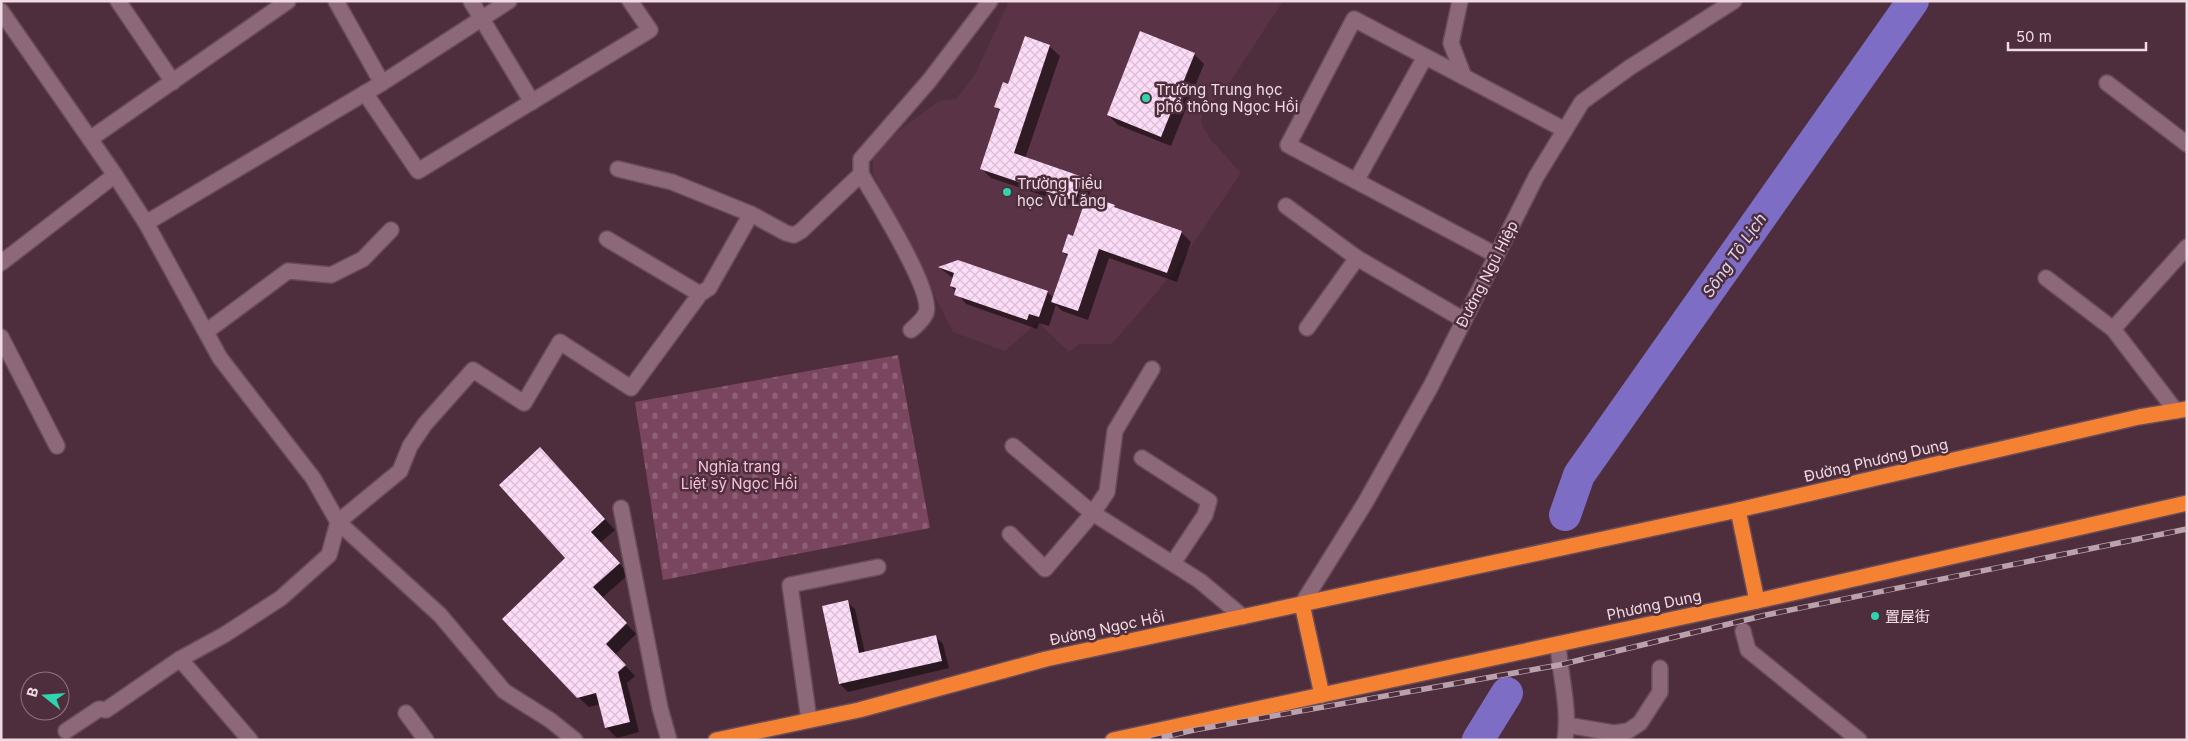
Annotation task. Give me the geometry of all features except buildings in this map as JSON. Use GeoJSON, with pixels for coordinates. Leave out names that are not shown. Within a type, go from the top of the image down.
{"type":"FeatureCollection","features":[{"type":"Feature","properties":{"kind":"highway","name":"Đường Phương Dung"},"geometry":{"type":"LineString","coordinates":[[1507,560],[1738,510],[2139,417],[2181,410]]}},
{"type":"Feature","properties":{"kind":"highway"},"geometry":{"type":"LineString","coordinates":[[1738,510],[1758,601],[2187,503]]}},
{"type":"Feature","properties":{"kind":"highway","name":"Đường Ngọc Hồi"},"geometry":{"type":"LineString","coordinates":[[716,740],[859,710],[1046,659],[1507,560]]}},
{"type":"Feature","properties":{"kind":"highway","name":"Phương Dung"},"geometry":{"type":"LineString","coordinates":[[1322,695],[1758,601]]}},
{"type":"Feature","properties":{"kind":"highway"},"geometry":{"type":"LineString","coordinates":[[1113,740],[1322,695],[1302,604]]}},
{"type":"Feature","properties":{"kind":"street"},"geometry":{"type":"LineString","coordinates":[[1,4],[5,1]]}},
{"type":"Feature","properties":{"kind":"street"},"geometry":{"type":"LineString","coordinates":[[118,1],[173,82]]}},
{"type":"Feature","properties":{"kind":"street"},"geometry":{"type":"LineString","coordinates":[[90,140],[288,1]]}},
{"type":"Feature","properties":{"kind":"street"},"geometry":{"type":"LineString","coordinates":[[336,1],[382,84]]}},
{"type":"Feature","properties":{"kind":"street"},"geometry":{"type":"LineString","coordinates":[[471,1],[532,102]]}},
{"type":"Feature","properties":{"kind":"street"},"geometry":{"type":"LineString","coordinates":[[146,224],[382,84],[481,18],[510,1]]}},
{"type":"Feature","properties":{"kind":"street"},"geometry":{"type":"LineString","coordinates":[[365,94],[418,171],[650,30],[630,1]]}},
{"type":"Feature","properties":{"kind":"street"},"geometry":{"type":"LineString","coordinates":[[911,330],[920,323],[927,312],[926,299],[916,272],[861,174],[861,159],[929,81],[990,1]]}},
{"type":"Feature","properties":{"kind":"street"},"geometry":{"type":"LineString","coordinates":[[1460,1],[1451,44],[1464,77]]}},
{"type":"Feature","properties":{"kind":"street","name":"Đường Ngũ Hiệp"},"geometry":{"type":"LineString","coordinates":[[1302,604],[1365,503],[1431,386],[1536,177],[1582,102],[1629,68],[1734,1]]}},
{"type":"Feature","properties":{"kind":"street"},"geometry":{"type":"LineString","coordinates":[[1,11],[115,175],[146,224],[207,331],[220,358],[313,478],[338,522],[440,615],[504,691],[550,720],[574,740]]}},
{"type":"Feature","properties":{"kind":"street"},"geometry":{"type":"LineString","coordinates":[[1496,254],[1288,145],[1354,19],[1565,130]]}},
{"type":"Feature","properties":{"kind":"street"},"geometry":{"type":"LineString","coordinates":[[1356,181],[1425,57]]}},
{"type":"Feature","properties":{"kind":"street"},"geometry":{"type":"LineString","coordinates":[[2107,83],[2187,144]]}},
{"type":"Feature","properties":{"kind":"street"},"geometry":{"type":"LineString","coordinates":[[618,169],[672,182],[751,214],[786,233],[794,235],[801,231],[861,174]]}},
{"type":"Feature","properties":{"kind":"street"},"geometry":{"type":"LineString","coordinates":[[1,263],[115,175]]}},
{"type":"Feature","properties":{"kind":"street"},"geometry":{"type":"LineString","coordinates":[[1286,206],[1357,258],[1464,320]]}},
{"type":"Feature","properties":{"kind":"street"},"geometry":{"type":"LineString","coordinates":[[66,731],[99,709],[106,710],[180,659],[224,635],[281,598],[329,555],[338,522],[400,471],[410,446],[425,424],[473,370],[524,403],[560,342],[631,388],[700,294],[709,288],[751,214]]}},
{"type":"Feature","properties":{"kind":"street"},"geometry":{"type":"LineString","coordinates":[[207,331],[288,270],[331,275],[363,259],[391,230]]}},
{"type":"Feature","properties":{"kind":"street"},"geometry":{"type":"LineString","coordinates":[[607,240],[700,294]]}},
{"type":"Feature","properties":{"kind":"street"},"geometry":{"type":"LineString","coordinates":[[2113,329],[2187,247]]}},
{"type":"Feature","properties":{"kind":"street"},"geometry":{"type":"LineString","coordinates":[[1306,328],[1357,258]]}},
{"type":"Feature","properties":{"kind":"street"},"geometry":{"type":"LineString","coordinates":[[2046,278],[2113,329],[2181,410]]}},
{"type":"Feature","properties":{"kind":"street"},"geometry":{"type":"LineString","coordinates":[[1,337],[57,446]]}},
{"type":"Feature","properties":{"kind":"street"},"geometry":{"type":"LineString","coordinates":[[1010,534],[1045,569],[1093,513],[1107,492],[1115,431],[1152,369]]}},
{"type":"Feature","properties":{"kind":"street"},"geometry":{"type":"LineString","coordinates":[[1013,446],[1093,513],[1200,581],[1243,617]]}},
{"type":"Feature","properties":{"kind":"street"},"geometry":{"type":"LineString","coordinates":[[1142,458],[1209,501],[1205,515],[1173,564]]}},
{"type":"Feature","properties":{"kind":"street"},"geometry":{"type":"LineString","coordinates":[[621,508],[660,708],[669,740]]}},
{"type":"Feature","properties":{"kind":"street"},"geometry":{"type":"LineString","coordinates":[[809,720],[790,585],[878,567]]}},
{"type":"Feature","properties":{"kind":"street"},"geometry":{"type":"LineString","coordinates":[[1743,631],[1748,650],[1859,740]]}},
{"type":"Feature","properties":{"kind":"street"},"geometry":{"type":"LineString","coordinates":[[1558,644],[1566,732],[1614,733],[1628,731],[1640,723],[1660,692],[1660,668]]}},
{"type":"Feature","properties":{"kind":"street"},"geometry":{"type":"LineString","coordinates":[[180,659],[250,740]]}},
{"type":"Feature","properties":{"kind":"street"},"geometry":{"type":"LineString","coordinates":[[406,713],[426,740]]}},
{"type":"Feature","properties":{"kind":"shaded area","name":"Trường Tiểu học Vũ Lăng"},"geometry":{"type":"Polygon","coordinates":[[[1009,1],[1283,1],[1228,85],[1202,115],[1201,123],[1211,140],[1241,173],[1173,273],[1112,344],[1079,344],[1069,352],[1038,322],[1005,351],[953,332],[873,174],[873,150],[939,101],[956,99],[976,73],[1009,1]]]}},
{"type":"Feature","properties":{"kind":"green space","name":"Nghĩa trang Liệt sỹ Ngọc Hồi"},"geometry":{"type":"Polygon","coordinates":[[[898,355],[930,528],[663,580],[635,402],[898,355]]]}},
{"type":"Feature","properties":{"kind":"waterway","name":"Sông Tô Lịch"},"geometry":{"type":"LineString","coordinates":[[1565,515],[1579,475],[1913,1]]}},
{"type":"Feature","properties":{"kind":"waterway","name":"Sông Tô Lịch"},"geometry":{"type":"LineString","coordinates":[[1478,740],[1507,693]]}},
{"type":"Feature","properties":{"kind":"railway"},"geometry":{"type":"LineString","coordinates":[[1151,740],[1194,730],[1559,665],[1766,615],[2187,529]]}},
{"type":"Feature","properties":{"kind":"place","name":"Trường Trung học phổ thông Ngọc Hồi"},"geometry":{"type":"Point","coordinates":[1146,98]}},
{"type":"Feature","properties":{"kind":"place","name":"Trường Tiểu học Vũ Lăng"},"geometry":{"type":"Point","coordinates":[1007,192]}},
{"type":"Feature","properties":{"kind":"place","name":"置屋街"},"geometry":{"type":"Point","coordinates":[1875,616]}}]}
